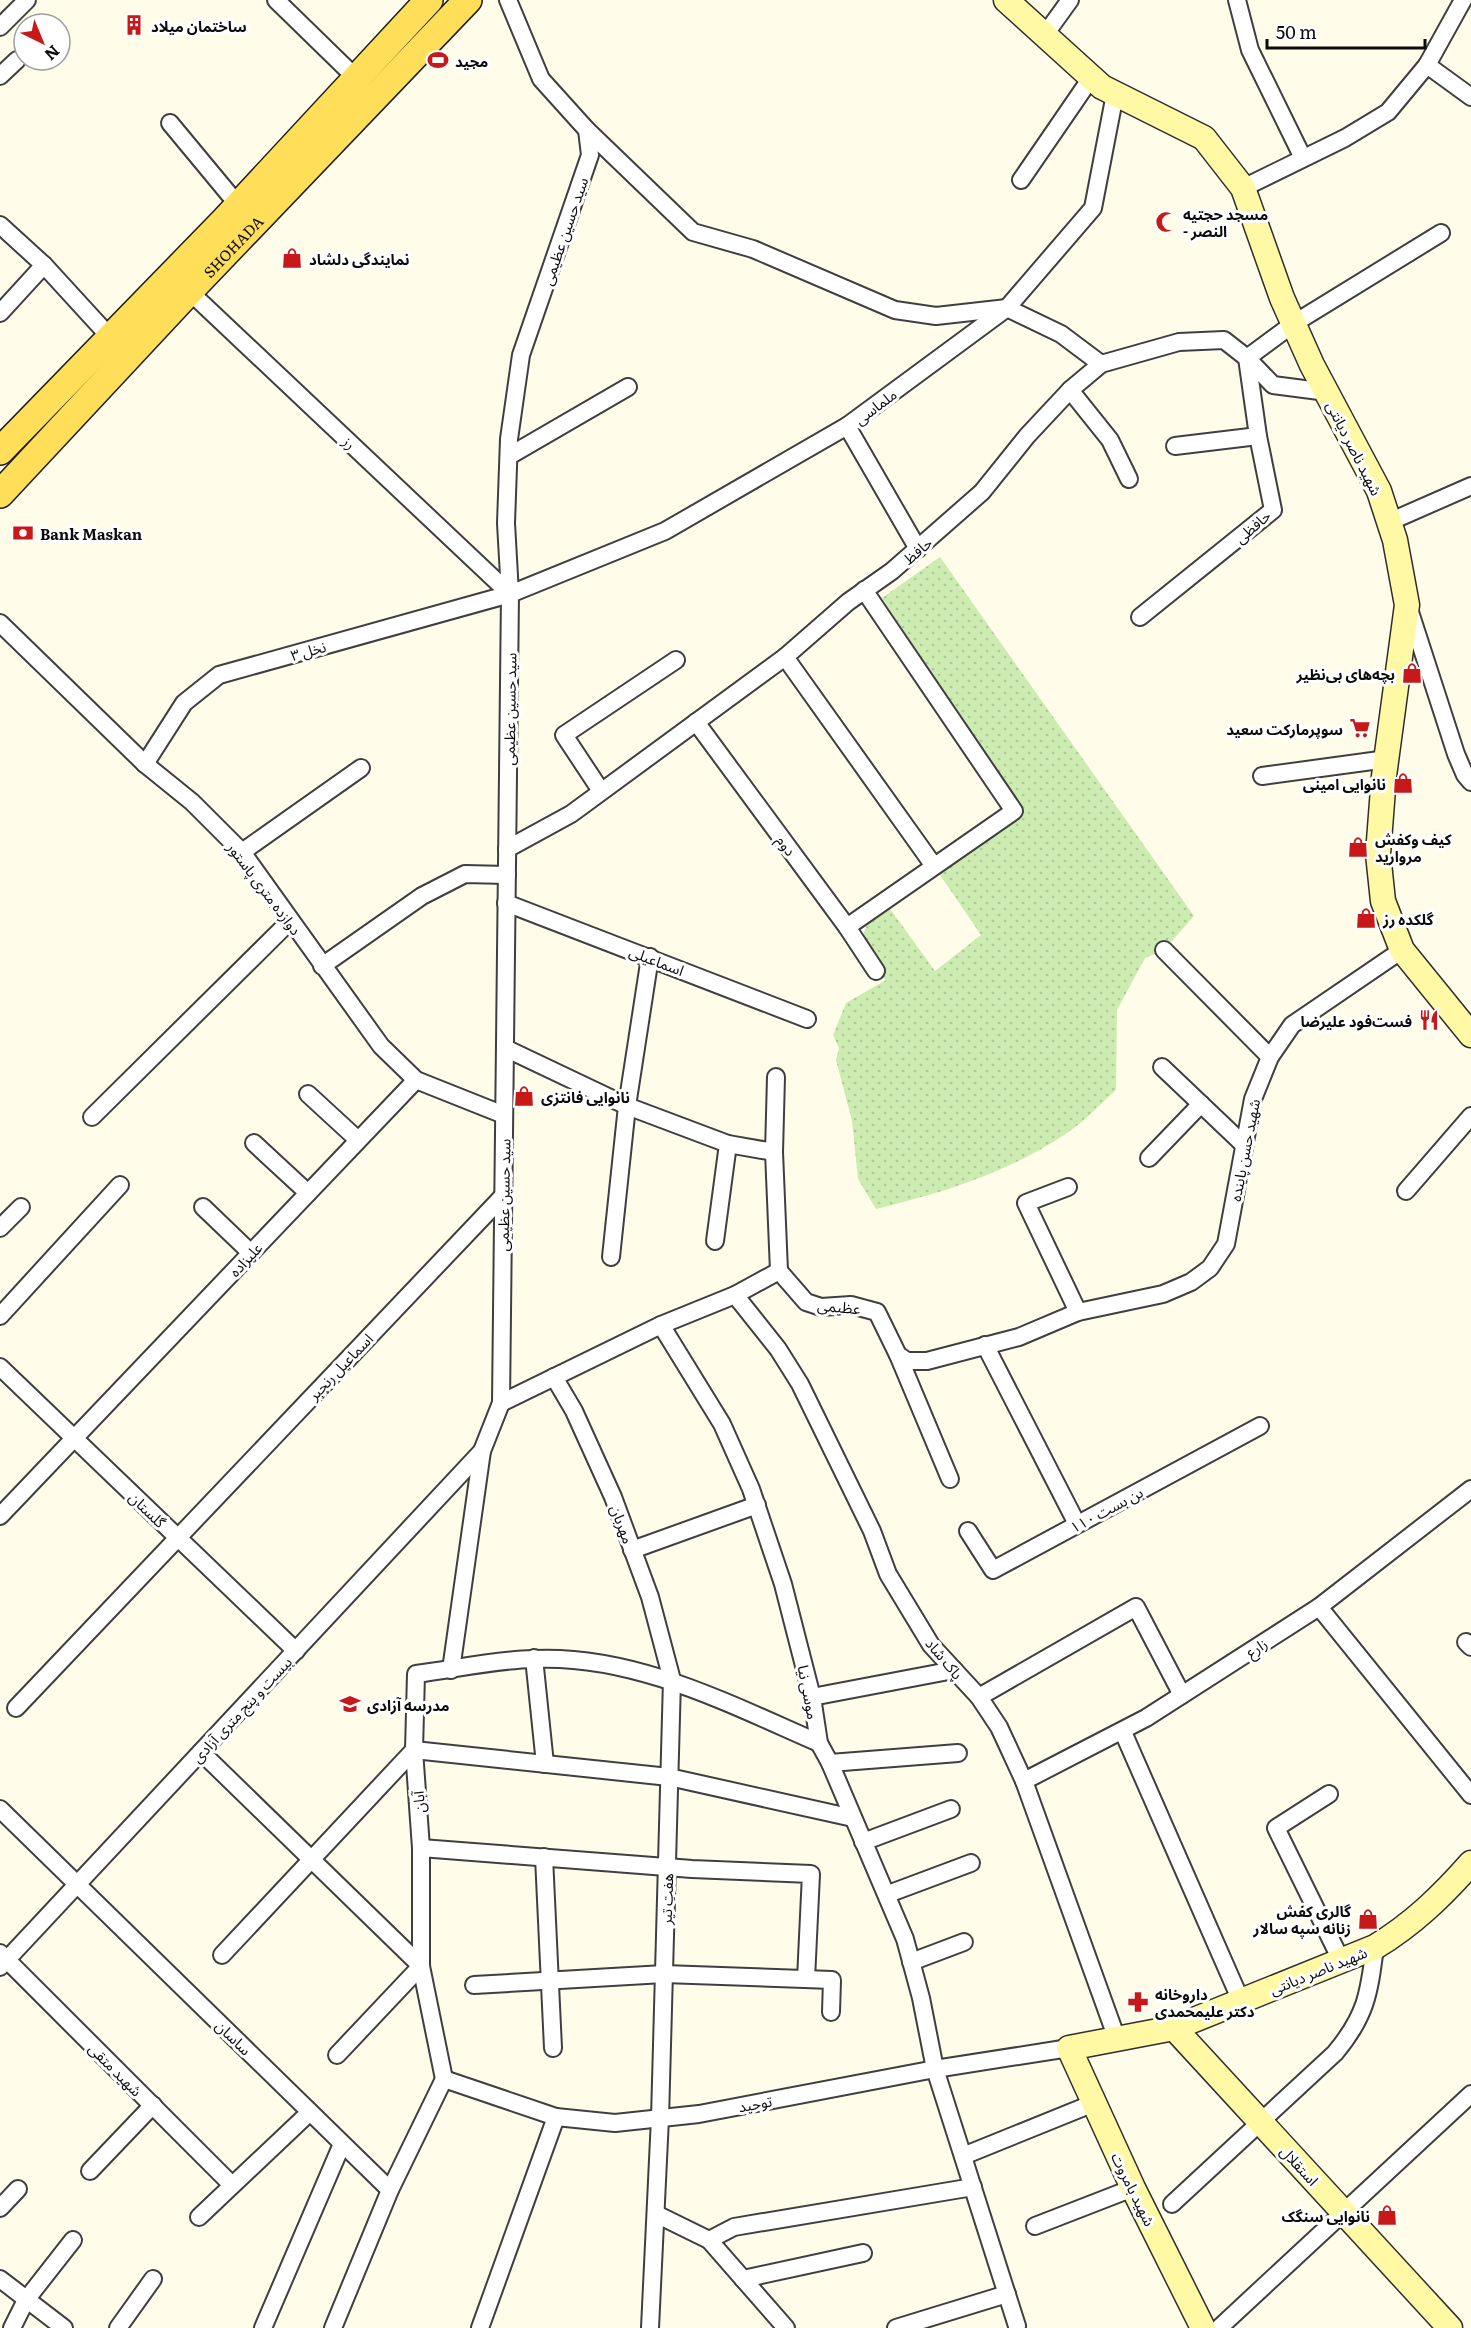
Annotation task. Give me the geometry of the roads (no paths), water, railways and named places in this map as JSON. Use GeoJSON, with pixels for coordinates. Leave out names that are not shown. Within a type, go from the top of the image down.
{"type":"FeatureCollection","features":[{"type":"Feature","properties":{"kind":"main road","name":"SHOHADA"},"geometry":{"type":"LineString","coordinates":[[0,451],[109,336],[238,206],[429,0]]}},
{"type":"Feature","properties":{"kind":"main road","name":"SHOHADA"},"geometry":{"type":"LineString","coordinates":[[0,494],[189,291],[468,0]]}},
{"type":"Feature","properties":{"kind":"main road","name":"شهید ناصر دیانتی"},"geometry":{"type":"LineString","coordinates":[[1006,0],[1091,78],[1115,94],[1204,138],[1244,188],[1293,324],[1379,491],[1389,522],[1407,605],[1387,759],[1378,854],[1383,901],[1402,951],[1471,1035]]}},
{"type":"Feature","properties":{"kind":"main road","name":"شهید ناصر دیانتی"},"geometry":{"type":"LineString","coordinates":[[1069,2048],[1174,2028],[1376,1947],[1404,1930],[1445,1892],[1471,1863]]}},
{"type":"Feature","properties":{"kind":"main road","name":"استقلال"},"geometry":{"type":"LineString","coordinates":[[1174,2028],[1450,2328]]}},
{"type":"Feature","properties":{"kind":"main road","name":"شهید بامروت"},"geometry":{"type":"LineString","coordinates":[[1069,2048],[1133,2188],[1203,2328]]}},
{"type":"Feature","properties":{"kind":"street"},"geometry":{"type":"LineString","coordinates":[[0,27],[27,0]]}},
{"type":"Feature","properties":{"kind":"street"},"geometry":{"type":"LineString","coordinates":[[276,0],[356,78]]}},
{"type":"Feature","properties":{"kind":"street"},"geometry":{"type":"LineString","coordinates":[[508,0],[541,79],[587,130],[693,232],[753,249],[895,310],[936,316],[1007,308],[1061,334],[1101,364]]}},
{"type":"Feature","properties":{"kind":"street"},"geometry":{"type":"LineString","coordinates":[[1044,36],[1070,0]]}},
{"type":"Feature","properties":{"kind":"street"},"geometry":{"type":"LineString","coordinates":[[1237,0],[1250,50],[1303,158]]}},
{"type":"Feature","properties":{"kind":"street"},"geometry":{"type":"LineString","coordinates":[[1244,188],[1345,138],[1388,112],[1427,65],[1457,2]]}},
{"type":"Feature","properties":{"kind":"street"},"geometry":{"type":"LineString","coordinates":[[0,76],[12,65]]}},
{"type":"Feature","properties":{"kind":"street"},"geometry":{"type":"LineString","coordinates":[[1427,65],[1471,96]]}},
{"type":"Feature","properties":{"kind":"street"},"geometry":{"type":"LineString","coordinates":[[1021,180],[1091,78]]}},
{"type":"Feature","properties":{"kind":"street","name":"ملماسی"},"geometry":{"type":"LineString","coordinates":[[510,594],[665,531],[847,426],[1007,308],[1093,208],[1115,94]]}},
{"type":"Feature","properties":{"kind":"street"},"geometry":{"type":"LineString","coordinates":[[170,123],[238,206]]}},
{"type":"Feature","properties":{"kind":"street","name":"سید حسین عظیمی"},"geometry":{"type":"LineString","coordinates":[[482,1451],[501,1403],[510,594],[506,523],[509,456],[521,355],[590,155],[587,130]]}},
{"type":"Feature","properties":{"kind":"street"},"geometry":{"type":"LineString","coordinates":[[0,225],[44,265],[109,336]]}},
{"type":"Feature","properties":{"kind":"street"},"geometry":{"type":"LineString","coordinates":[[1247,358],[1293,324],[1441,233]]}},
{"type":"Feature","properties":{"kind":"street"},"geometry":{"type":"LineString","coordinates":[[0,313],[44,265]]}},
{"type":"Feature","properties":{"kind":"street","name":"رز"},"geometry":{"type":"LineString","coordinates":[[189,291],[510,594]]}},
{"type":"Feature","properties":{"kind":"street","name":"حافظ"},"geometry":{"type":"LineString","coordinates":[[507,849],[571,814],[785,657],[864,590],[918,549],[982,492],[1027,436],[1070,390],[1101,364],[1179,342],[1224,340],[1247,358],[1273,385],[1327,392]]}},
{"type":"Feature","properties":{"kind":"street","name":"حافظی"},"geometry":{"type":"LineString","coordinates":[[1140,617],[1273,510],[1258,436],[1247,358]]}},
{"type":"Feature","properties":{"kind":"street"},"geometry":{"type":"LineString","coordinates":[[509,456],[628,387]]}},
{"type":"Feature","properties":{"kind":"street"},"geometry":{"type":"LineString","coordinates":[[1070,390],[1110,440],[1129,479]]}},
{"type":"Feature","properties":{"kind":"street"},"geometry":{"type":"LineString","coordinates":[[847,426],[918,549]]}},
{"type":"Feature","properties":{"kind":"street"},"geometry":{"type":"LineString","coordinates":[[1175,446],[1258,436]]}},
{"type":"Feature","properties":{"kind":"street"},"geometry":{"type":"LineString","coordinates":[[1389,522],[1471,486]]}},
{"type":"Feature","properties":{"kind":"street"},"geometry":{"type":"LineString","coordinates":[[847,927],[1014,812],[864,590]]}},
{"type":"Feature","properties":{"kind":"street","name":"نخل ۳"},"geometry":{"type":"LineString","coordinates":[[145,764],[184,703],[219,675],[510,594]]}},
{"type":"Feature","properties":{"kind":"street"},"geometry":{"type":"LineString","coordinates":[[1407,605],[1456,754],[1465,775],[1471,782]]}},
{"type":"Feature","properties":{"kind":"street","name":"دوازده متری پاستور"},"geometry":{"type":"LineString","coordinates":[[0,623],[145,764],[192,802],[242,852],[381,1046],[416,1080],[504,1115]]}},
{"type":"Feature","properties":{"kind":"street"},"geometry":{"type":"LineString","coordinates":[[785,657],[934,866]]}},
{"type":"Feature","properties":{"kind":"street"},"geometry":{"type":"LineString","coordinates":[[601,791],[564,735],[676,660]]}},
{"type":"Feature","properties":{"kind":"street","name":"دوم"},"geometry":{"type":"LineString","coordinates":[[696,722],[847,927],[876,971]]}},
{"type":"Feature","properties":{"kind":"street"},"geometry":{"type":"LineString","coordinates":[[1262,776],[1387,759]]}},
{"type":"Feature","properties":{"kind":"street"},"geometry":{"type":"LineString","coordinates":[[242,852],[361,768]]}},
{"type":"Feature","properties":{"kind":"street"},"geometry":{"type":"LineString","coordinates":[[322,966],[422,896],[465,874],[507,875]]}},
{"type":"Feature","properties":{"kind":"street","name":"اسماعیلی"},"geometry":{"type":"LineString","coordinates":[[506,903],[807,1019]]}},
{"type":"Feature","properties":{"kind":"street"},"geometry":{"type":"LineString","coordinates":[[92,1117],[290,921]]}},
{"type":"Feature","properties":{"kind":"street"},"geometry":{"type":"LineString","coordinates":[[1164,950],[1270,1058]]}},
{"type":"Feature","properties":{"kind":"street","name":"شهید حسن پاینده"},"geometry":{"type":"LineString","coordinates":[[1078,1312],[1163,1294],[1191,1282],[1210,1268],[1226,1244],[1253,1099],[1270,1058],[1292,1025],[1402,951]]}},
{"type":"Feature","properties":{"kind":"street"},"geometry":{"type":"LineString","coordinates":[[611,1257],[627,1106],[650,957]]}},
{"type":"Feature","properties":{"kind":"street"},"geometry":{"type":"LineString","coordinates":[[505,1048],[627,1106],[728,1144],[774,1152]]}},
{"type":"Feature","properties":{"kind":"street"},"geometry":{"type":"LineString","coordinates":[[1162,1067],[1244,1145]]}},
{"type":"Feature","properties":{"kind":"street"},"geometry":{"type":"LineString","coordinates":[[501,1403],[661,1325],[735,1295],[779,1271],[774,1152],[776,1077]]}},
{"type":"Feature","properties":{"kind":"street","name":"علیزاده"},"geometry":{"type":"LineString","coordinates":[[0,1516],[416,1080]]}},
{"type":"Feature","properties":{"kind":"street"},"geometry":{"type":"LineString","coordinates":[[308,1094],[358,1140]]}},
{"type":"Feature","properties":{"kind":"street"},"geometry":{"type":"LineString","coordinates":[[1149,1158],[1201,1104]]}},
{"type":"Feature","properties":{"kind":"street"},"geometry":{"type":"LineString","coordinates":[[1406,1191],[1471,1116]]}},
{"type":"Feature","properties":{"kind":"street"},"geometry":{"type":"LineString","coordinates":[[254,1143],[308,1193]]}},
{"type":"Feature","properties":{"kind":"street"},"geometry":{"type":"LineString","coordinates":[[715,1240],[728,1144]]}},
{"type":"Feature","properties":{"kind":"street"},"geometry":{"type":"LineString","coordinates":[[0,1316],[120,1185]]}},
{"type":"Feature","properties":{"kind":"street"},"geometry":{"type":"LineString","coordinates":[[898,1355],[907,1361],[927,1361],[1018,1337],[1078,1312],[1026,1203],[1068,1187]]}},
{"type":"Feature","properties":{"kind":"street","name":"اسماعیل رنجبر"},"geometry":{"type":"LineString","coordinates":[[16,1708],[176,1536],[503,1196]]}},
{"type":"Feature","properties":{"kind":"street"},"geometry":{"type":"LineString","coordinates":[[0,1228],[21,1207]]}},
{"type":"Feature","properties":{"kind":"street"},"geometry":{"type":"LineString","coordinates":[[203,1207],[251,1253]]}},
{"type":"Feature","properties":{"kind":"street","name":"عظیمی"},"geometry":{"type":"LineString","coordinates":[[779,1271],[806,1302],[821,1307],[851,1305],[877,1312],[898,1355]]}},
{"type":"Feature","properties":{"kind":"street","name":"پاک شاد"},"geometry":{"type":"LineString","coordinates":[[735,1295],[778,1349],[800,1384],[872,1531],[888,1574],[931,1645],[979,1697],[999,1727],[1024,1780],[1117,2039]]}},
{"type":"Feature","properties":{"kind":"street","name":"موسی نیا"},"geometry":{"type":"LineString","coordinates":[[661,1325],[692,1379],[722,1424],[757,1505],[783,1584],[812,1697],[819,1743],[888,1894],[911,1962],[935,2069],[1017,2326]]}},
{"type":"Feature","properties":{"kind":"street"},"geometry":{"type":"LineString","coordinates":[[985,1345],[1077,1524]]}},
{"type":"Feature","properties":{"kind":"street"},"geometry":{"type":"LineString","coordinates":[[898,1355],[950,1479]]}},
{"type":"Feature","properties":{"kind":"street","name":"گلستان"},"geometry":{"type":"LineString","coordinates":[[0,1367],[296,1651]]}},
{"type":"Feature","properties":{"kind":"street","name":"مهربان"},"geometry":{"type":"LineString","coordinates":[[554,1377],[574,1411],[613,1497],[650,1597],[672,1680]]}},
{"type":"Feature","properties":{"kind":"street","name":"بن بست ۱۱۰"},"geometry":{"type":"LineString","coordinates":[[968,1531],[993,1570],[1260,1426]]}},
{"type":"Feature","properties":{"kind":"street"},"geometry":{"type":"LineString","coordinates":[[482,1451],[451,1670],[534,1658],[601,1663],[672,1680],[819,1743]]}},
{"type":"Feature","properties":{"kind":"street","name":"بیست و پنج متری آزادی"},"geometry":{"type":"LineString","coordinates":[[2,1960],[77,1884],[482,1451]]}},
{"type":"Feature","properties":{"kind":"street","name":"زارع"},"geometry":{"type":"LineString","coordinates":[[1024,1780],[1123,1732],[1319,1607],[1471,1489]]}},
{"type":"Feature","properties":{"kind":"street"},"geometry":{"type":"LineString","coordinates":[[632,1550],[757,1505]]}},
{"type":"Feature","properties":{"kind":"street"},"geometry":{"type":"LineString","coordinates":[[979,1697],[1136,1607],[1182,1695]]}},
{"type":"Feature","properties":{"kind":"street"},"geometry":{"type":"LineString","coordinates":[[1319,1607],[1471,1796]]}},
{"type":"Feature","properties":{"kind":"street"},"geometry":{"type":"LineString","coordinates":[[534,1658],[545,1764]]}},
{"type":"Feature","properties":{"kind":"street","name":"آبان"},"geometry":{"type":"LineString","coordinates":[[444,2079],[421,1966],[421,1848],[414,1750],[416,1674],[451,1670]]}},
{"type":"Feature","properties":{"kind":"street"},"geometry":{"type":"LineString","coordinates":[[812,1697],[954,1670]]}},
{"type":"Feature","properties":{"kind":"street","name":"هفتِ تیر"},"geometry":{"type":"LineString","coordinates":[[650,2328],[660,2118],[672,1680]]}},
{"type":"Feature","properties":{"kind":"street"},"geometry":{"type":"LineString","coordinates":[[1123,1732],[1241,2001]]}},
{"type":"Feature","properties":{"kind":"street"},"geometry":{"type":"LineString","coordinates":[[222,1955],[414,1750],[669,1777],[853,1818]]}},
{"type":"Feature","properties":{"kind":"street"},"geometry":{"type":"LineString","coordinates":[[201,1752],[421,1966],[337,2055]]}},
{"type":"Feature","properties":{"kind":"street"},"geometry":{"type":"LineString","coordinates":[[830,1763],[958,1754]]}},
{"type":"Feature","properties":{"kind":"street"},"geometry":{"type":"LineString","coordinates":[[1329,1794],[1276,1828],[1341,1960]]}},
{"type":"Feature","properties":{"kind":"street","name":"ساسان"},"geometry":{"type":"LineString","coordinates":[[0,1809],[390,2190]]}},
{"type":"Feature","properties":{"kind":"street"},"geometry":{"type":"LineString","coordinates":[[863,1842],[951,1809]]}},
{"type":"Feature","properties":{"kind":"street"},"geometry":{"type":"LineString","coordinates":[[421,1848],[667,1867],[811,1874],[806,1979]]}},
{"type":"Feature","properties":{"kind":"street"},"geometry":{"type":"LineString","coordinates":[[544,1857],[553,2048]]}},
{"type":"Feature","properties":{"kind":"street"},"geometry":{"type":"LineString","coordinates":[[888,1894],[971,1863]]}},
{"type":"Feature","properties":{"kind":"street"},"geometry":{"type":"LineString","coordinates":[[911,1962],[964,1942]]}},
{"type":"Feature","properties":{"kind":"street"},"geometry":{"type":"LineString","coordinates":[[1172,2204],[1335,2053],[1354,2030],[1369,1996],[1376,1947]]}},
{"type":"Feature","properties":{"kind":"street","name":"شهید متقی"},"geometry":{"type":"LineString","coordinates":[[2,1960],[153,2105],[232,2185]]}},
{"type":"Feature","properties":{"kind":"street"},"geometry":{"type":"LineString","coordinates":[[474,1985],[664,1974],[832,1980],[831,2012]]}},
{"type":"Feature","properties":{"kind":"street","name":"توحید"},"geometry":{"type":"LineString","coordinates":[[444,2079],[556,2117],[615,2123],[699,2114],[935,2069],[1069,2048]]}},
{"type":"Feature","properties":{"kind":"street"},"geometry":{"type":"LineString","coordinates":[[333,2328],[390,2190],[444,2079]]}},
{"type":"Feature","properties":{"kind":"street"},"geometry":{"type":"LineString","coordinates":[[1219,2328],[1471,2094]]}},
{"type":"Feature","properties":{"kind":"street"},"geometry":{"type":"LineString","coordinates":[[963,2156],[1094,2103]]}},
{"type":"Feature","properties":{"kind":"street"},"geometry":{"type":"LineString","coordinates":[[90,2171],[153,2105]]}},
{"type":"Feature","properties":{"kind":"street"},"geometry":{"type":"LineString","coordinates":[[199,2217],[310,2112]]}},
{"type":"Feature","properties":{"kind":"street"},"geometry":{"type":"LineString","coordinates":[[480,2328],[556,2117]]}},
{"type":"Feature","properties":{"kind":"street"},"geometry":{"type":"LineString","coordinates":[[263,2328],[342,2144]]}},
{"type":"Feature","properties":{"kind":"street"},"geometry":{"type":"LineString","coordinates":[[709,2240],[734,2226],[973,2187]]}},
{"type":"Feature","properties":{"kind":"street"},"geometry":{"type":"LineString","coordinates":[[1035,2226],[1133,2188]]}},
{"type":"Feature","properties":{"kind":"street"},"geometry":{"type":"LineString","coordinates":[[0,2208],[18,2189]]}},
{"type":"Feature","properties":{"kind":"street"},"geometry":{"type":"LineString","coordinates":[[656,2214],[709,2240],[786,2328]]}},
{"type":"Feature","properties":{"kind":"street"},"geometry":{"type":"LineString","coordinates":[[12,2328],[26,2300],[73,2240]]}},
{"type":"Feature","properties":{"kind":"street"},"geometry":{"type":"LineString","coordinates":[[742,2279],[863,2253]]}},
{"type":"Feature","properties":{"kind":"street"},"geometry":{"type":"LineString","coordinates":[[0,2279],[64,2328]]}},
{"type":"Feature","properties":{"kind":"street"},"geometry":{"type":"LineString","coordinates":[[118,2328],[153,2279]]}},
{"type":"Feature","properties":{"kind":"street"},"geometry":{"type":"LineString","coordinates":[[896,2328],[1007,2294]]}},
{"type":"Feature","properties":{"kind":"place","name":"ساختمان میلاد"},"geometry":{"type":"Point","coordinates":[134,25]}},
{"type":"Feature","properties":{"kind":"place","name":"مجید"},"geometry":{"type":"Point","coordinates":[438,60]}},
{"type":"Feature","properties":{"kind":"place","name":"مسجد حجتیه - النصر"},"geometry":{"type":"Point","coordinates":[1166,222]}},
{"type":"Feature","properties":{"kind":"place","name":"نمایندگی دلشاد"},"geometry":{"type":"Point","coordinates":[292,258]}},
{"type":"Feature","properties":{"kind":"place","name":"Bank Maskan"},"geometry":{"type":"Point","coordinates":[23,533]}},
{"type":"Feature","properties":{"kind":"place","name":"بچه‌های بی‌نظیر"},"geometry":{"type":"Point","coordinates":[1412,673]}},
{"type":"Feature","properties":{"kind":"place","name":"سوپرمارکت سعید"},"geometry":{"type":"Point","coordinates":[1360,728]}},
{"type":"Feature","properties":{"kind":"place","name":"نانوایی امینی"},"geometry":{"type":"Point","coordinates":[1403,783]}},
{"type":"Feature","properties":{"kind":"place","name":"کیف و‌کفش مروارید"},"geometry":{"type":"Point","coordinates":[1358,847]}},
{"type":"Feature","properties":{"kind":"place","name":"گلکده رز"},"geometry":{"type":"Point","coordinates":[1366,918]}},
{"type":"Feature","properties":{"kind":"place","name":"فست‌فود علیرضا"},"geometry":{"type":"Point","coordinates":[1429,1020]}},
{"type":"Feature","properties":{"kind":"place","name":"نانوایی فانتزی"},"geometry":{"type":"Point","coordinates":[524,1096]}},
{"type":"Feature","properties":{"kind":"place","name":"مدرسه آزادی"},"geometry":{"type":"Point","coordinates":[350,1704]}},
{"type":"Feature","properties":{"kind":"place","name":"گالری کفش زنانه سپه سالار"},"geometry":{"type":"Point","coordinates":[1368,1919]}},
{"type":"Feature","properties":{"kind":"place","name":"داروخانه دکتر علیمحمدی"},"geometry":{"type":"Point","coordinates":[1138,2002]}},
{"type":"Feature","properties":{"kind":"place","name":"نانوایی سنگک"},"geometry":{"type":"Point","coordinates":[1387,2215]}}]}
